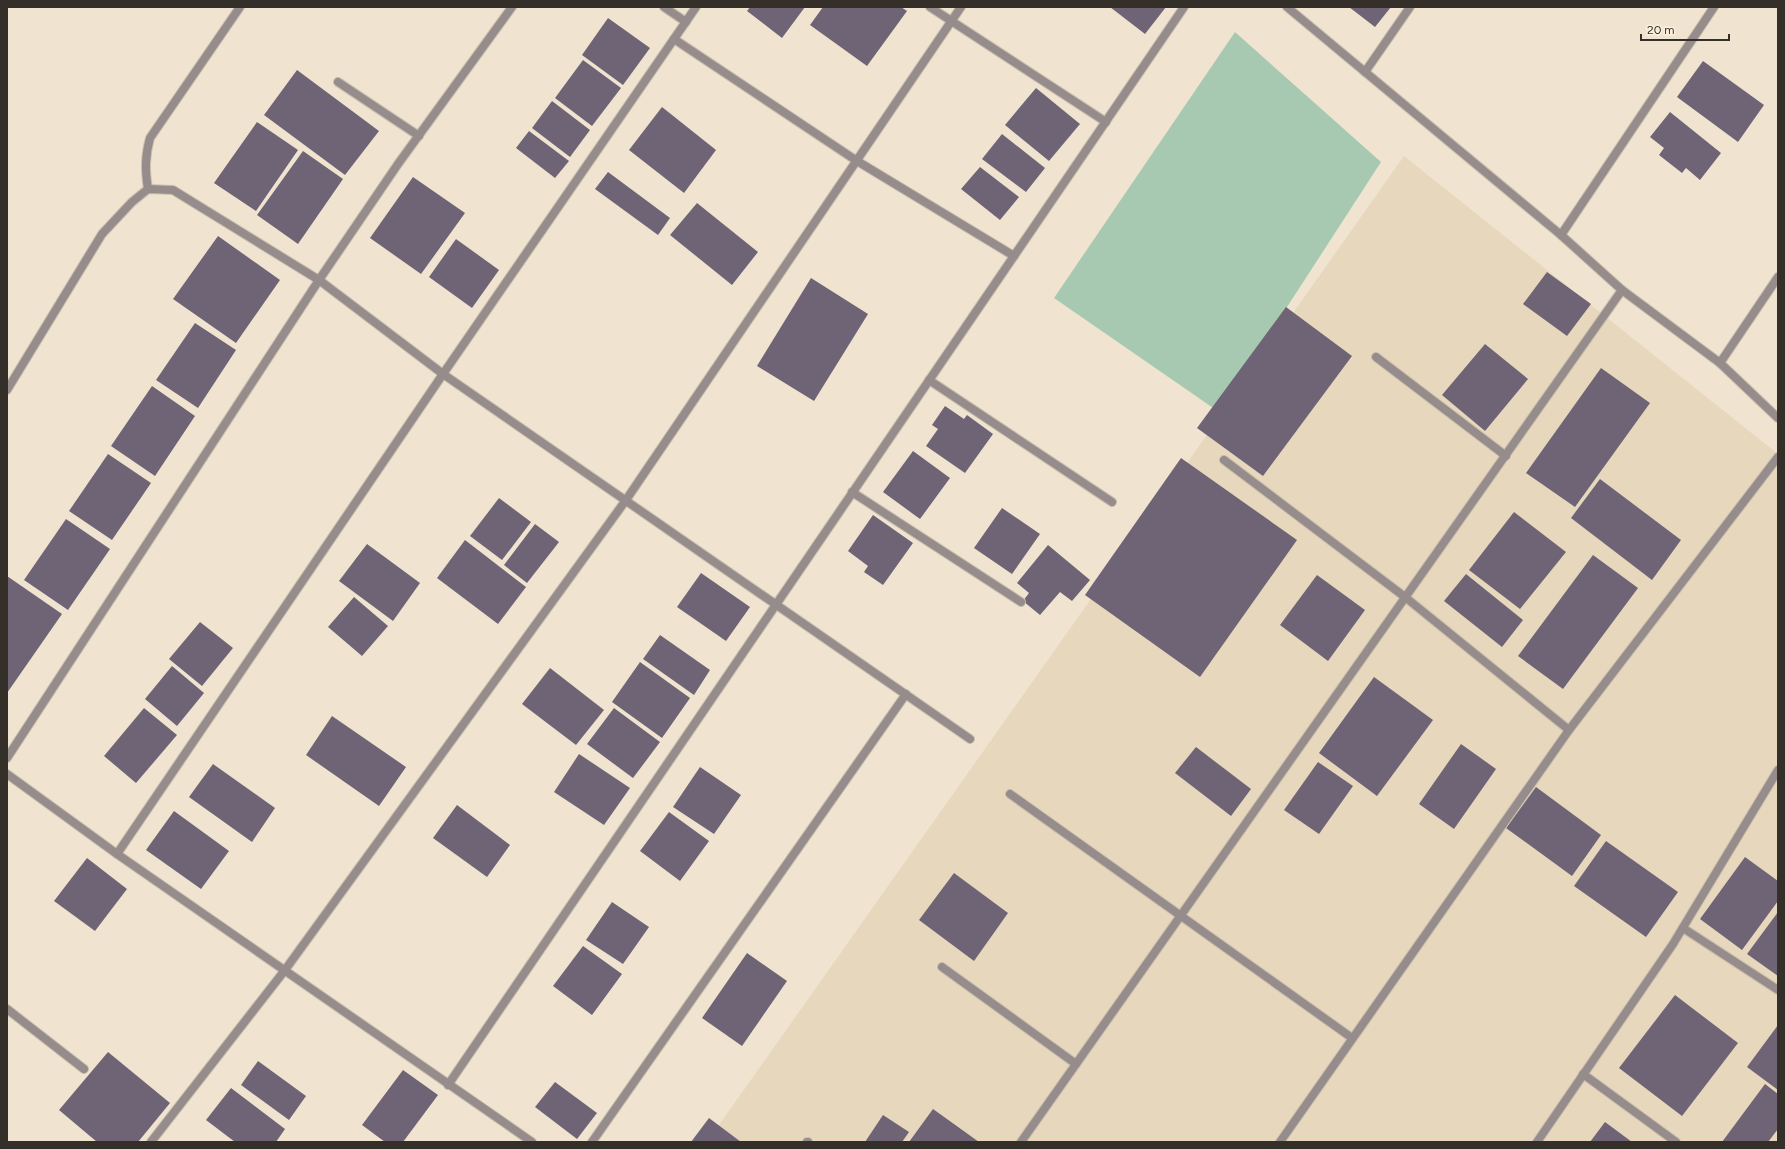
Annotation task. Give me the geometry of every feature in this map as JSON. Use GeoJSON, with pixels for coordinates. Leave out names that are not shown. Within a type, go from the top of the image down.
{"type":"FeatureCollection","features":[{"type":"Feature","properties":{"kind":"street"},"geometry":{"type":"LineString","coordinates":[[148,189],[145,170],[146,152],[150,138],[240,7]]}},
{"type":"Feature","properties":{"kind":"street"},"geometry":{"type":"LineString","coordinates":[[7,758],[319,280],[419,136],[512,7]]}},
{"type":"Feature","properties":{"kind":"street"},"geometry":{"type":"LineString","coordinates":[[664,7],[686,22]]}},
{"type":"Feature","properties":{"kind":"street"},"geometry":{"type":"LineString","coordinates":[[116,854],[443,374],[696,7]]}},
{"type":"Feature","properties":{"kind":"street"},"geometry":{"type":"LineString","coordinates":[[930,7],[1106,122]]}},
{"type":"Feature","properties":{"kind":"street"},"geometry":{"type":"LineString","coordinates":[[151,1142],[285,970],[626,500],[961,7]]}},
{"type":"Feature","properties":{"kind":"street"},"geometry":{"type":"LineString","coordinates":[[448,1085],[1184,7]]}},
{"type":"Feature","properties":{"kind":"street"},"geometry":{"type":"LineString","coordinates":[[1287,7],[1561,235],[1622,290],[1720,362],[1778,418]]}},
{"type":"Feature","properties":{"kind":"street"},"geometry":{"type":"LineString","coordinates":[[1365,72],[1410,7]]}},
{"type":"Feature","properties":{"kind":"street"},"geometry":{"type":"LineString","coordinates":[[1561,235],[1714,7]]}},
{"type":"Feature","properties":{"kind":"street"},"geometry":{"type":"LineString","coordinates":[[674,39],[857,161],[1014,256]]}},
{"type":"Feature","properties":{"kind":"street"},"geometry":{"type":"LineString","coordinates":[[338,82],[419,136]]}},
{"type":"Feature","properties":{"kind":"street"},"geometry":{"type":"LineString","coordinates":[[7,390],[102,234],[132,202],[148,189],[173,190],[319,280],[443,374],[970,738]]}},
{"type":"Feature","properties":{"kind":"street"},"geometry":{"type":"LineString","coordinates":[[1720,362],[1778,277]]}},
{"type":"Feature","properties":{"kind":"street"},"geometry":{"type":"LineString","coordinates":[[1021,1142],[1622,290]]}},
{"type":"Feature","properties":{"kind":"street"},"geometry":{"type":"LineString","coordinates":[[1376,357],[1506,456]]}},
{"type":"Feature","properties":{"kind":"street"},"geometry":{"type":"LineString","coordinates":[[929,380],[1112,502]]}},
{"type":"Feature","properties":{"kind":"street"},"geometry":{"type":"LineString","coordinates":[[1280,1142],[1569,730],[1778,457]]}},
{"type":"Feature","properties":{"kind":"street"},"geometry":{"type":"LineString","coordinates":[[1224,460],[1405,597],[1569,730]]}},
{"type":"Feature","properties":{"kind":"street"},"geometry":{"type":"LineString","coordinates":[[852,492],[1021,602]]}},
{"type":"Feature","properties":{"kind":"street"},"geometry":{"type":"LineString","coordinates":[[592,1142],[906,694]]}},
{"type":"Feature","properties":{"kind":"street"},"geometry":{"type":"LineString","coordinates":[[1537,1142],[1683,928],[1778,770]]}},
{"type":"Feature","properties":{"kind":"street"},"geometry":{"type":"LineString","coordinates":[[7,774],[116,854],[532,1142]]}},
{"type":"Feature","properties":{"kind":"street"},"geometry":{"type":"LineString","coordinates":[[1010,794],[1181,914],[1352,1038]]}},
{"type":"Feature","properties":{"kind":"street"},"geometry":{"type":"LineString","coordinates":[[1683,928],[1778,990]]}},
{"type":"Feature","properties":{"kind":"street"},"geometry":{"type":"LineString","coordinates":[[942,968],[1076,1064]]}},
{"type":"Feature","properties":{"kind":"street"},"geometry":{"type":"LineString","coordinates":[[7,1009],[84,1069]]}},
{"type":"Feature","properties":{"kind":"street"},"geometry":{"type":"LineString","coordinates":[[1583,1074],[1676,1142]]}},
{"type":"Feature","properties":{"kind":"shaded area"},"geometry":{"type":"Polygon","coordinates":[[[1404,156],[1778,454],[1778,1142],[707,1142],[1404,156]]]}},
{"type":"Feature","properties":{"kind":"green space"},"geometry":{"type":"Polygon","coordinates":[[[1235,32],[1381,162],[1219,412],[1054,298],[1235,32]]]}},
{"type":"Feature","properties":{"kind":"building"},"geometry":{"type":"Polygon","coordinates":[[[750,7],[805,7],[782,38],[747,11],[750,7]]]}},
{"type":"Feature","properties":{"kind":"building"},"geometry":{"type":"Polygon","coordinates":[[[823,7],[901,7],[907,11],[867,66],[810,25],[823,7]]]}},
{"type":"Feature","properties":{"kind":"building"},"geometry":{"type":"Polygon","coordinates":[[[1110,7],[1166,7],[1145,34],[1110,7]]]}},
{"type":"Feature","properties":{"kind":"building"},"geometry":{"type":"Polygon","coordinates":[[[1349,7],[1391,7],[1375,27],[1349,7]]]}},
{"type":"Feature","properties":{"kind":"building"},"geometry":{"type":"Polygon","coordinates":[[[608,18],[650,48],[623,85],[582,55],[608,18]]]}},
{"type":"Feature","properties":{"kind":"building"},"geometry":{"type":"Polygon","coordinates":[[[583,60],[621,88],[592,126],[555,98],[583,60]]]}},
{"type":"Feature","properties":{"kind":"building"},"geometry":{"type":"Polygon","coordinates":[[[1703,61],[1764,105],[1738,142],[1677,97],[1703,61]]]}},
{"type":"Feature","properties":{"kind":"building"},"geometry":{"type":"Polygon","coordinates":[[[297,70],[379,131],[345,175],[264,115],[297,70]]]}},
{"type":"Feature","properties":{"kind":"building"},"geometry":{"type":"Polygon","coordinates":[[[1036,88],[1080,124],[1049,161],[1005,125],[1036,88]]]}},
{"type":"Feature","properties":{"kind":"building"},"geometry":{"type":"Polygon","coordinates":[[[552,101],[590,130],[570,157],[532,128],[552,101]]]}},
{"type":"Feature","properties":{"kind":"building"},"geometry":{"type":"Polygon","coordinates":[[[662,107],[716,150],[684,193],[629,150],[662,107]]]}},
{"type":"Feature","properties":{"kind":"building"},"geometry":{"type":"Polygon","coordinates":[[[1670,112],[1721,153],[1700,180],[1686,168],[1682,173],[1659,155],[1664,148],[1650,137],[1670,112]]]}},
{"type":"Feature","properties":{"kind":"building"},"geometry":{"type":"Polygon","coordinates":[[[257,122],[298,150],[256,211],[214,183],[257,122]]]}},
{"type":"Feature","properties":{"kind":"building"},"geometry":{"type":"Polygon","coordinates":[[[529,131],[569,161],[555,178],[516,148],[529,131]]]}},
{"type":"Feature","properties":{"kind":"building"},"geometry":{"type":"Polygon","coordinates":[[[1002,134],[1045,168],[1026,192],[982,159],[1002,134]]]}},
{"type":"Feature","properties":{"kind":"building"},"geometry":{"type":"Polygon","coordinates":[[[303,151],[343,179],[298,244],[257,215],[303,151]]]}},
{"type":"Feature","properties":{"kind":"building"},"geometry":{"type":"Polygon","coordinates":[[[980,167],[1019,197],[1000,220],[961,189],[980,167]]]}},
{"type":"Feature","properties":{"kind":"building"},"geometry":{"type":"Polygon","coordinates":[[[608,172],[670,218],[658,235],[595,189],[608,172]]]}},
{"type":"Feature","properties":{"kind":"building"},"geometry":{"type":"Polygon","coordinates":[[[413,177],[465,213],[421,274],[370,238],[413,177]]]}},
{"type":"Feature","properties":{"kind":"building"},"geometry":{"type":"Polygon","coordinates":[[[697,203],[758,252],[732,285],[670,235],[697,203]]]}},
{"type":"Feature","properties":{"kind":"building"},"geometry":{"type":"Polygon","coordinates":[[[218,236],[280,280],[236,343],[173,299],[218,236]]]}},
{"type":"Feature","properties":{"kind":"building"},"geometry":{"type":"Polygon","coordinates":[[[456,239],[499,270],[472,308],[429,277],[456,239]]]}},
{"type":"Feature","properties":{"kind":"building"},"geometry":{"type":"Polygon","coordinates":[[[1547,272],[1591,304],[1567,336],[1523,304],[1547,272]]]}},
{"type":"Feature","properties":{"kind":"building"},"geometry":{"type":"Polygon","coordinates":[[[811,278],[868,314],[814,401],[757,366],[811,278]]]}},
{"type":"Feature","properties":{"kind":"building"},"geometry":{"type":"Polygon","coordinates":[[[1286,307],[1352,356],[1263,476],[1197,428],[1286,307]]]}},
{"type":"Feature","properties":{"kind":"building"},"geometry":{"type":"Polygon","coordinates":[[[195,323],[236,350],[198,408],[156,380],[195,323]]]}},
{"type":"Feature","properties":{"kind":"building"},"geometry":{"type":"Polygon","coordinates":[[[1485,344],[1528,379],[1485,431],[1442,395],[1485,344]]]}},
{"type":"Feature","properties":{"kind":"building"},"geometry":{"type":"Polygon","coordinates":[[[1601,368],[1650,403],[1575,507],[1526,473],[1601,368]]]}},
{"type":"Feature","properties":{"kind":"building"},"geometry":{"type":"Polygon","coordinates":[[[152,386],[195,416],[155,476],[111,446],[152,386]]]}},
{"type":"Feature","properties":{"kind":"building"},"geometry":{"type":"Polygon","coordinates":[[[945,406],[964,419],[967,415],[993,434],[965,473],[926,446],[938,429],[932,425],[945,406]]]}},
{"type":"Feature","properties":{"kind":"building"},"geometry":{"type":"Polygon","coordinates":[[[913,451],[950,478],[920,519],[883,492],[913,451]]]}},
{"type":"Feature","properties":{"kind":"building"},"geometry":{"type":"Polygon","coordinates":[[[108,454],[151,483],[112,540],[69,511],[108,454]]]}},
{"type":"Feature","properties":{"kind":"building"},"geometry":{"type":"Polygon","coordinates":[[[1181,458],[1297,540],[1200,677],[1085,595],[1181,458]]]}},
{"type":"Feature","properties":{"kind":"building"},"geometry":{"type":"Polygon","coordinates":[[[1600,479],[1681,540],[1652,580],[1571,518],[1600,479]]]}},
{"type":"Feature","properties":{"kind":"building"},"geometry":{"type":"Polygon","coordinates":[[[499,498],[531,522],[502,560],[470,536],[499,498]]]}},
{"type":"Feature","properties":{"kind":"building"},"geometry":{"type":"Polygon","coordinates":[[[1002,508],[1040,534],[1012,574],[974,548],[1002,508]]]}},
{"type":"Feature","properties":{"kind":"building"},"geometry":{"type":"Polygon","coordinates":[[[1514,512],[1566,552],[1520,609],[1469,570],[1514,512]]]}},
{"type":"Feature","properties":{"kind":"building"},"geometry":{"type":"Polygon","coordinates":[[[873,515],[913,543],[883,585],[864,572],[868,566],[848,551],[873,515]]]}},
{"type":"Feature","properties":{"kind":"building"},"geometry":{"type":"Polygon","coordinates":[[[66,519],[110,549],[68,610],[24,580],[66,519]]]}},
{"type":"Feature","properties":{"kind":"building"},"geometry":{"type":"Polygon","coordinates":[[[535,524],[559,542],[527,583],[504,565],[535,524]]]}},
{"type":"Feature","properties":{"kind":"building"},"geometry":{"type":"Polygon","coordinates":[[[465,540],[526,587],[498,624],[437,578],[465,540]]]}},
{"type":"Feature","properties":{"kind":"building"},"geometry":{"type":"Polygon","coordinates":[[[367,544],[420,583],[393,621],[339,581],[367,544]]]}},
{"type":"Feature","properties":{"kind":"building"},"geometry":{"type":"Polygon","coordinates":[[[1048,545],[1090,580],[1072,601],[1060,592],[1040,615],[1023,601],[1029,593],[1017,583],[1048,545]]]}},
{"type":"Feature","properties":{"kind":"building"},"geometry":{"type":"Polygon","coordinates":[[[1593,555],[1638,588],[1563,689],[1518,656],[1593,555]]]}},
{"type":"Feature","properties":{"kind":"building"},"geometry":{"type":"Polygon","coordinates":[[[701,573],[750,607],[726,641],[677,607],[701,573]]]}},
{"type":"Feature","properties":{"kind":"building"},"geometry":{"type":"Polygon","coordinates":[[[1466,574],[1523,620],[1502,647],[1444,601],[1466,574]]]}},
{"type":"Feature","properties":{"kind":"building"},"geometry":{"type":"Polygon","coordinates":[[[1317,575],[1365,610],[1328,661],[1280,625],[1317,575]]]}},
{"type":"Feature","properties":{"kind":"building"},"geometry":{"type":"Polygon","coordinates":[[[7,576],[62,614],[7,693],[7,576]]]}},
{"type":"Feature","properties":{"kind":"building"},"geometry":{"type":"Polygon","coordinates":[[[354,597],[388,626],[362,656],[328,627],[354,597]]]}},
{"type":"Feature","properties":{"kind":"building"},"geometry":{"type":"Polygon","coordinates":[[[200,622],[233,648],[202,686],[169,659],[200,622]]]}},
{"type":"Feature","properties":{"kind":"building"},"geometry":{"type":"Polygon","coordinates":[[[660,635],[710,670],[694,695],[643,659],[660,635]]]}},
{"type":"Feature","properties":{"kind":"building"},"geometry":{"type":"Polygon","coordinates":[[[640,662],[690,698],[662,738],[612,702],[640,662]]]}},
{"type":"Feature","properties":{"kind":"building"},"geometry":{"type":"Polygon","coordinates":[[[172,666],[204,693],[177,726],[145,699],[172,666]]]}},
{"type":"Feature","properties":{"kind":"building"},"geometry":{"type":"Polygon","coordinates":[[[550,668],[604,710],[576,745],[522,704],[550,668]]]}},
{"type":"Feature","properties":{"kind":"building"},"geometry":{"type":"Polygon","coordinates":[[[1374,677],[1433,720],[1377,796],[1319,753],[1374,677]]]}},
{"type":"Feature","properties":{"kind":"building"},"geometry":{"type":"Polygon","coordinates":[[[144,708],[177,735],[136,783],[104,756],[144,708]]]}},
{"type":"Feature","properties":{"kind":"building"},"geometry":{"type":"Polygon","coordinates":[[[614,708],[660,742],[633,778],[587,744],[614,708]]]}},
{"type":"Feature","properties":{"kind":"building"},"geometry":{"type":"Polygon","coordinates":[[[332,716],[406,767],[379,806],[306,755],[332,716]]]}},
{"type":"Feature","properties":{"kind":"building"},"geometry":{"type":"Polygon","coordinates":[[[1461,744],[1496,769],[1454,829],[1419,804],[1461,744]]]}},
{"type":"Feature","properties":{"kind":"building"},"geometry":{"type":"Polygon","coordinates":[[[1196,747],[1251,789],[1231,816],[1175,773],[1196,747]]]}},
{"type":"Feature","properties":{"kind":"building"},"geometry":{"type":"Polygon","coordinates":[[[579,754],[630,788],[604,825],[554,792],[579,754]]]}},
{"type":"Feature","properties":{"kind":"building"},"geometry":{"type":"Polygon","coordinates":[[[1318,762],[1353,786],[1319,834],[1284,810],[1318,762]]]}},
{"type":"Feature","properties":{"kind":"building"},"geometry":{"type":"Polygon","coordinates":[[[213,764],[275,808],[252,842],[189,797],[213,764]]]}},
{"type":"Feature","properties":{"kind":"building"},"geometry":{"type":"Polygon","coordinates":[[[700,767],[741,795],[714,834],[673,807],[700,767]]]}},
{"type":"Feature","properties":{"kind":"building"},"geometry":{"type":"Polygon","coordinates":[[[1536,787],[1601,835],[1572,876],[1506,828],[1536,787]]]}},
{"type":"Feature","properties":{"kind":"building"},"geometry":{"type":"Polygon","coordinates":[[[457,805],[510,845],[487,877],[433,838],[457,805]]]}},
{"type":"Feature","properties":{"kind":"building"},"geometry":{"type":"Polygon","coordinates":[[[174,811],[229,851],[201,889],[146,850],[174,811]]]}},
{"type":"Feature","properties":{"kind":"building"},"geometry":{"type":"Polygon","coordinates":[[[669,812],[709,841],[680,881],[640,851],[669,812]]]}},
{"type":"Feature","properties":{"kind":"building"},"geometry":{"type":"Polygon","coordinates":[[[1606,841],[1678,892],[1646,937],[1574,886],[1606,841]]]}},
{"type":"Feature","properties":{"kind":"building"},"geometry":{"type":"Polygon","coordinates":[[[1745,857],[1778,881],[1778,901],[1742,950],[1700,919],[1745,857]]]}},
{"type":"Feature","properties":{"kind":"building"},"geometry":{"type":"Polygon","coordinates":[[[87,858],[127,889],[95,931],[54,901],[87,858]]]}},
{"type":"Feature","properties":{"kind":"building"},"geometry":{"type":"Polygon","coordinates":[[[954,873],[1008,913],[974,961],[919,920],[954,873]]]}},
{"type":"Feature","properties":{"kind":"building"},"geometry":{"type":"Polygon","coordinates":[[[612,902],[649,927],[623,964],[586,940],[612,902]]]}},
{"type":"Feature","properties":{"kind":"building"},"geometry":{"type":"Polygon","coordinates":[[[1778,912],[1778,976],[1747,954],[1778,912]]]}},
{"type":"Feature","properties":{"kind":"building"},"geometry":{"type":"Polygon","coordinates":[[[583,946],[622,974],[592,1015],[553,986],[583,946]]]}},
{"type":"Feature","properties":{"kind":"building"},"geometry":{"type":"Polygon","coordinates":[[[747,953],[787,981],[742,1046],[702,1018],[747,953]]]}},
{"type":"Feature","properties":{"kind":"building"},"geometry":{"type":"Polygon","coordinates":[[[1675,995],[1738,1043],[1682,1116],[1619,1068],[1675,995]]]}},
{"type":"Feature","properties":{"kind":"building"},"geometry":{"type":"Polygon","coordinates":[[[1778,1025],[1778,1090],[1747,1067],[1778,1025]]]}},
{"type":"Feature","properties":{"kind":"building"},"geometry":{"type":"Polygon","coordinates":[[[108,1052],[170,1103],[138,1142],[97,1142],[59,1110],[108,1052]]]}},
{"type":"Feature","properties":{"kind":"building"},"geometry":{"type":"Polygon","coordinates":[[[258,1061],[306,1096],[289,1120],[241,1085],[258,1061]]]}},
{"type":"Feature","properties":{"kind":"building"},"geometry":{"type":"Polygon","coordinates":[[[403,1070],[438,1095],[403,1142],[385,1142],[362,1125],[403,1070]]]}},
{"type":"Feature","properties":{"kind":"building"},"geometry":{"type":"Polygon","coordinates":[[[555,1082],[597,1113],[577,1139],[535,1107],[555,1082]]]}},
{"type":"Feature","properties":{"kind":"building"},"geometry":{"type":"Polygon","coordinates":[[[1765,1084],[1778,1094],[1778,1129],[1768,1142],[1722,1142],[1765,1084]]]}},
{"type":"Feature","properties":{"kind":"building"},"geometry":{"type":"Polygon","coordinates":[[[231,1088],[285,1129],[276,1142],[235,1142],[206,1120],[231,1088]]]}},
{"type":"Feature","properties":{"kind":"building"},"geometry":{"type":"Polygon","coordinates":[[[933,1109],[979,1142],[909,1142],[933,1109]]]}},
{"type":"Feature","properties":{"kind":"building"},"geometry":{"type":"Polygon","coordinates":[[[883,1115],[909,1132],[902,1142],[865,1142],[883,1115]]]}},
{"type":"Feature","properties":{"kind":"building"},"geometry":{"type":"Polygon","coordinates":[[[709,1118],[741,1142],[691,1142],[709,1118]]]}},
{"type":"Feature","properties":{"kind":"building"},"geometry":{"type":"Polygon","coordinates":[[[1605,1122],[1632,1142],[1590,1142],[1605,1122]]]}}]}
